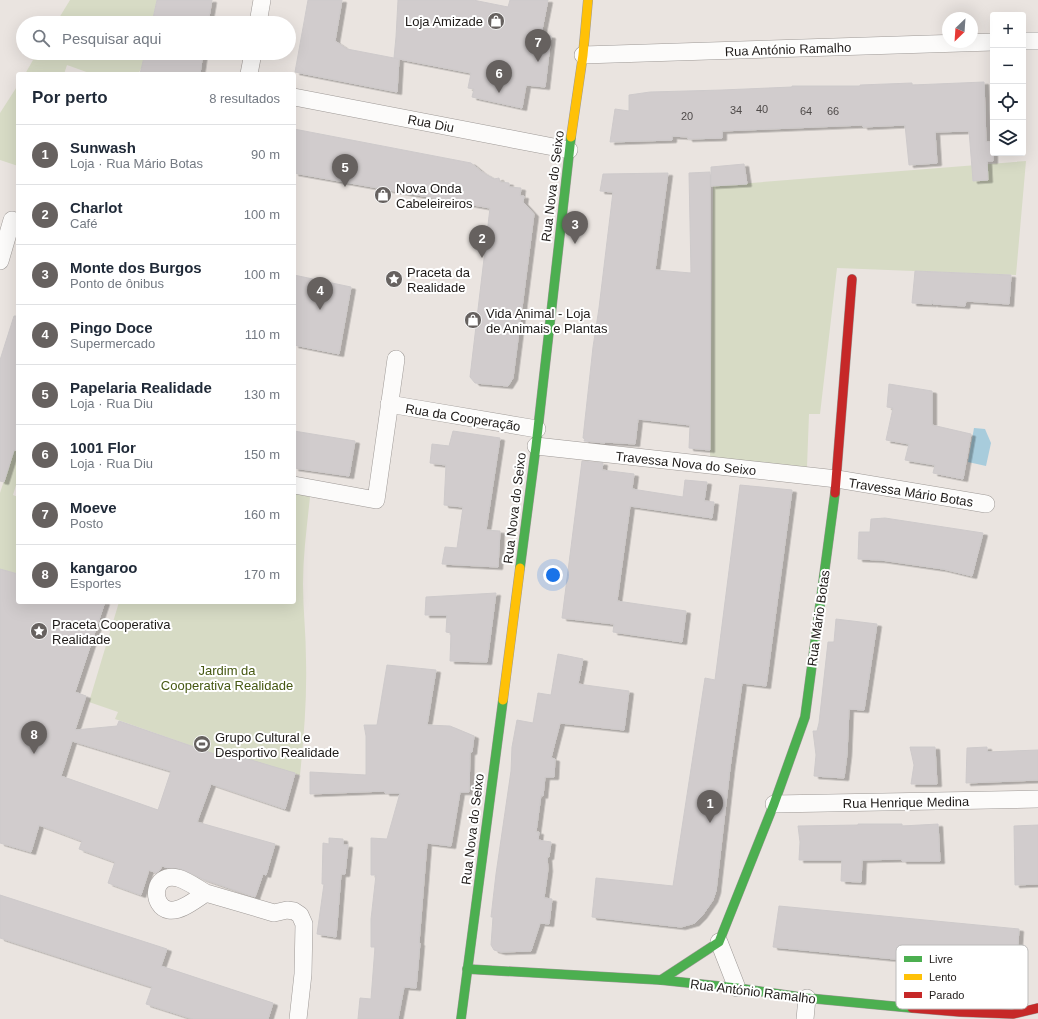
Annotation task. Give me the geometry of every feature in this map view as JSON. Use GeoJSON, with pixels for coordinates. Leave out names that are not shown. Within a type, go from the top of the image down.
{"type":"FeatureCollection","features":[{"type":"Feature","properties":{"kind":"street"},"geometry":{"type":"LineString","coordinates":[[259,16],[262,0]]}},
{"type":"Feature","properties":{"kind":"street","name":"Rua Nova do Seixo"},"geometry":{"type":"LineString","coordinates":[[461,1019],[536,446],[568,150],[583,55],[588,0]]}},
{"type":"Feature","properties":{"kind":"street"},"geometry":{"type":"LineString","coordinates":[[1026,41],[1038,41]]}},
{"type":"Feature","properties":{"kind":"street","name":"Rua António Ramalho"},"geometry":{"type":"LineString","coordinates":[[583,55],[990,42]]}},
{"type":"Feature","properties":{"kind":"street"},"geometry":{"type":"LineString","coordinates":[[249,72],[252,60]]}},
{"type":"Feature","properties":{"kind":"street","name":"Rua Diu"},"geometry":{"type":"LineString","coordinates":[[296,97],[568,150]]}},
{"type":"Feature","properties":{"kind":"street"},"geometry":{"type":"LineString","coordinates":[[0,261],[10,219]]}},
{"type":"Feature","properties":{"kind":"street","name":"Rua Mário Botas"},"geometry":{"type":"LineString","coordinates":[[719,942],[774,804],[805,717],[837,479],[852,279]]}},
{"type":"Feature","properties":{"kind":"street"},"geometry":{"type":"LineString","coordinates":[[296,484],[376,500],[388,404],[396,359]]}},
{"type":"Feature","properties":{"kind":"street","name":"Rua da Cooperação"},"geometry":{"type":"LineString","coordinates":[[388,404],[537,429]]}},
{"type":"Feature","properties":{"kind":"street","name":"Travessa Nova do Seixo"},"geometry":{"type":"LineString","coordinates":[[536,446],[837,479]]}},
{"type":"Feature","properties":{"kind":"street","name":"Travessa Mário Botas"},"geometry":{"type":"LineString","coordinates":[[837,479],[986,504]]}},
{"type":"Feature","properties":{"kind":"street","name":"Rua Henrique Medina"},"geometry":{"type":"LineString","coordinates":[[774,804],[1038,799]]}},
{"type":"Feature","properties":{"kind":"street"},"geometry":{"type":"LineString","coordinates":[[206,893],[274,913],[287,910],[294,911],[300,915],[304,924],[303,974],[298,1019]]}},
{"type":"Feature","properties":{"kind":"street"},"geometry":{"type":"LineString","coordinates":[[661,980],[719,942],[737,988]]}},
{"type":"Feature","properties":{"kind":"street","name":"Rua António Ramalho"},"geometry":{"type":"LineString","coordinates":[[467,969],[661,980],[737,988],[807,998],[896,1006]]}},
{"type":"Feature","properties":{"kind":"street"},"geometry":{"type":"LineString","coordinates":[[805,1019],[807,998]]}},
{"type":"Feature","properties":{"kind":"street","name":"Rua António Ramalho"},"geometry":{"type":"LineString","coordinates":[[927,1009],[1013,1014],[1038,1008]]}},
{"type":"Feature","properties":{"kind":"green space"},"geometry":{"type":"Polygon","coordinates":[[[70,0],[157,0],[154,16],[60,16],[70,0]]]}},
{"type":"Feature","properties":{"kind":"green space"},"geometry":{"type":"Polygon","coordinates":[[[33,60],[144,60],[139,72],[86,72],[67,65],[65,72],[26,72],[33,60]]]}},
{"type":"Feature","properties":{"kind":"green space"},"geometry":{"type":"Polygon","coordinates":[[[16,88],[16,165],[0,160],[0,113],[16,88]]]}},
{"type":"Feature","properties":{"kind":"green space"},"geometry":{"type":"Polygon","coordinates":[[[1026,161],[1016,275],[837,268],[820,414],[809,414],[807,467],[710,458],[713,186],[1026,161]]]}},
{"type":"Feature","properties":{"kind":"green space"},"geometry":{"type":"Polygon","coordinates":[[[14,450],[16,450],[16,485],[13,495],[16,496],[16,573],[0,569],[0,493],[14,450]]]}},
{"type":"Feature","properties":{"kind":"green space","name":"Jardim da Cooperativa Realidade"},"geometry":{"type":"Polygon","coordinates":[[[296,494],[310,497],[303,573],[306,689],[300,775],[231,754],[229,759],[115,719],[118,712],[89,702],[118,604],[296,604],[296,494]]]}},
{"type":"Feature","properties":{"kind":"water"},"geometry":{"type":"Polygon","coordinates":[[[974,428],[985,429],[991,443],[986,466],[968,462],[974,428]]]}},
{"type":"Feature","properties":{"kind":"building"},"geometry":{"type":"Polygon","coordinates":[[[157,0],[212,0],[209,16],[154,16],[157,0]]]}},
{"type":"Feature","properties":{"kind":"building"},"geometry":{"type":"Polygon","coordinates":[[[308,0],[342,0],[335,41],[347,49],[399,59],[397,92],[295,72],[308,0]]]}},
{"type":"Feature","properties":{"kind":"building"},"geometry":{"type":"Polygon","coordinates":[[[398,0],[473,0],[508,7],[510,0],[548,0],[541,35],[551,36],[545,87],[526,85],[522,108],[472,97],[474,89],[468,88],[471,73],[394,58],[398,0]]]}},
{"type":"Feature","properties":{"kind":"building"},"geometry":{"type":"Polygon","coordinates":[[[143,60],[202,60],[200,72],[140,72],[143,60]]]}},
{"type":"Feature","properties":{"kind":"building"},"geometry":{"type":"Polygon","coordinates":[[[984,82],[986,142],[990,142],[990,156],[993,156],[993,161],[987,161],[988,180],[973,181],[969,131],[935,132],[937,163],[909,165],[905,125],[863,127],[863,125],[722,131],[722,138],[688,139],[688,137],[672,136],[672,140],[610,142],[615,109],[629,111],[629,95],[650,92],[792,86],[860,86],[912,83],[912,85],[984,82]]]}},
{"type":"Feature","properties":{"kind":"building"},"geometry":{"type":"Polygon","coordinates":[[[296,129],[471,163],[494,179],[499,178],[500,182],[509,183],[509,187],[521,188],[520,196],[524,196],[523,202],[534,214],[513,378],[508,386],[475,383],[470,377],[490,208],[296,173],[296,129]]]}},
{"type":"Feature","properties":{"kind":"building"},"geometry":{"type":"Polygon","coordinates":[[[744,164],[747,184],[711,186],[711,167],[744,164]]]}},
{"type":"Feature","properties":{"kind":"building"},"geometry":{"type":"Polygon","coordinates":[[[710,172],[710,450],[689,448],[690,425],[638,419],[635,444],[584,441],[585,439],[583,438],[593,347],[613,192],[600,191],[603,174],[668,173],[655,270],[691,273],[689,173],[710,172]]]}},
{"type":"Feature","properties":{"kind":"building"},"geometry":{"type":"Polygon","coordinates":[[[915,271],[1011,275],[1009,304],[966,301],[965,306],[933,304],[932,300],[932,304],[912,303],[915,271]]]}},
{"type":"Feature","properties":{"kind":"building"},"geometry":{"type":"Polygon","coordinates":[[[296,275],[351,287],[339,354],[296,345],[296,275]]]}},
{"type":"Feature","properties":{"kind":"building"},"geometry":{"type":"Polygon","coordinates":[[[14,316],[16,316],[16,450],[14,450],[4,482],[0,481],[0,360],[14,316]]]}},
{"type":"Feature","properties":{"kind":"building"},"geometry":{"type":"Polygon","coordinates":[[[889,384],[932,391],[932,425],[971,434],[963,479],[933,473],[935,465],[905,460],[909,444],[886,440],[893,408],[887,407],[889,384]]]}},
{"type":"Feature","properties":{"kind":"building"},"geometry":{"type":"Polygon","coordinates":[[[296,431],[355,441],[349,476],[296,468],[296,431]]]}},
{"type":"Feature","properties":{"kind":"building"},"geometry":{"type":"Polygon","coordinates":[[[453,431],[500,438],[486,530],[500,531],[498,567],[442,564],[445,547],[457,548],[463,507],[444,505],[446,465],[430,463],[432,444],[449,446],[453,431]]]}},
{"type":"Feature","properties":{"kind":"building"},"geometry":{"type":"Polygon","coordinates":[[[582,461],[603,463],[602,470],[634,474],[632,489],[683,497],[685,480],[707,482],[704,501],[714,502],[712,518],[630,506],[617,601],[686,611],[682,642],[613,632],[614,624],[562,618],[582,461]]]}},
{"type":"Feature","properties":{"kind":"building"},"geometry":{"type":"Polygon","coordinates":[[[740,485],[792,490],[766,686],[742,683],[730,768],[716,891],[713,900],[695,923],[681,927],[592,917],[596,878],[673,886],[705,678],[715,680],[740,485]]]}},
{"type":"Feature","properties":{"kind":"building"},"geometry":{"type":"Polygon","coordinates":[[[885,518],[983,533],[972,576],[943,569],[881,560],[858,559],[859,532],[870,532],[871,519],[885,518]]]}},
{"type":"Feature","properties":{"kind":"building"},"geometry":{"type":"Polygon","coordinates":[[[0,569],[16,573],[16,604],[104,604],[75,692],[86,696],[75,730],[117,726],[119,721],[229,759],[231,754],[295,773],[285,809],[211,784],[197,822],[275,844],[266,875],[263,874],[255,897],[203,879],[181,869],[162,866],[156,873],[149,870],[141,895],[108,883],[115,862],[79,849],[82,841],[39,825],[31,852],[0,843],[0,569]],[[72,741],[61,776],[158,810],[171,771],[72,741]]]}},
{"type":"Feature","properties":{"kind":"building"},"geometry":{"type":"Polygon","coordinates":[[[496,593],[487,662],[450,661],[451,633],[446,632],[447,615],[425,615],[426,597],[496,593]]]}},
{"type":"Feature","properties":{"kind":"building"},"geometry":{"type":"Polygon","coordinates":[[[836,619],[877,624],[864,710],[849,709],[847,754],[844,778],[814,776],[816,755],[813,731],[817,731],[819,723],[828,642],[834,642],[836,619]]]}},
{"type":"Feature","properties":{"kind":"building"},"geometry":{"type":"Polygon","coordinates":[[[558,654],[583,659],[578,684],[629,691],[624,730],[560,723],[551,758],[555,759],[554,777],[545,777],[536,832],[539,832],[538,840],[551,842],[549,857],[547,857],[548,869],[544,898],[552,899],[549,924],[540,923],[531,951],[501,952],[494,950],[491,945],[493,917],[491,917],[511,771],[512,747],[517,720],[533,723],[538,693],[551,695],[558,654]]]}},
{"type":"Feature","properties":{"kind":"building"},"geometry":{"type":"Polygon","coordinates":[[[387,665],[436,670],[427,725],[450,726],[474,736],[472,752],[470,752],[469,792],[460,792],[451,846],[427,843],[416,988],[404,987],[398,1019],[358,1019],[360,998],[371,999],[375,947],[371,947],[371,919],[376,875],[371,875],[371,838],[387,839],[400,793],[385,793],[385,791],[310,794],[310,772],[366,775],[366,736],[364,725],[377,725],[387,665]]]}},
{"type":"Feature","properties":{"kind":"building"},"geometry":{"type":"Polygon","coordinates":[[[910,747],[935,747],[937,784],[911,784],[914,765],[910,747]]]}},
{"type":"Feature","properties":{"kind":"building"},"geometry":{"type":"Polygon","coordinates":[[[987,747],[987,752],[1038,750],[1038,780],[966,783],[967,748],[987,747]]]}},
{"type":"Feature","properties":{"kind":"building"},"geometry":{"type":"Polygon","coordinates":[[[902,824],[902,826],[938,824],[940,861],[902,861],[902,859],[862,860],[861,882],[841,881],[842,860],[799,860],[800,842],[798,826],[902,824]]]}},
{"type":"Feature","properties":{"kind":"building"},"geometry":{"type":"Polygon","coordinates":[[[1038,825],[1038,884],[1015,885],[1014,826],[1038,825]]]}},
{"type":"Feature","properties":{"kind":"building"},"geometry":{"type":"Polygon","coordinates":[[[329,838],[343,839],[343,845],[348,845],[345,874],[341,874],[336,937],[317,934],[324,884],[322,884],[323,843],[329,844],[329,838]]]}},
{"type":"Feature","properties":{"kind":"building"},"geometry":{"type":"Polygon","coordinates":[[[0,895],[167,949],[161,966],[273,1003],[268,1019],[193,1019],[146,1004],[152,987],[0,938],[0,895]]]}},
{"type":"Feature","properties":{"kind":"building"},"geometry":{"type":"Polygon","coordinates":[[[779,906],[1019,929],[1018,945],[896,945],[896,959],[773,947],[779,906]]]}},
{"type":"Feature","properties":{"kind":"traffic: fast"},"geometry":{"type":"LineString","coordinates":[[520,568],[536,446],[571,137]]}},
{"type":"Feature","properties":{"kind":"traffic: fast"},"geometry":{"type":"LineString","coordinates":[[661,980],[719,942],[774,804],[805,717],[835,493]]}},
{"type":"Feature","properties":{"kind":"traffic: fast"},"geometry":{"type":"LineString","coordinates":[[461,1019],[503,700]]}},
{"type":"Feature","properties":{"kind":"traffic: fast"},"geometry":{"type":"LineString","coordinates":[[467,969],[661,980],[737,988],[807,998],[896,1006]]}},
{"type":"Feature","properties":{"kind":"traffic: slow"},"geometry":{"type":"LineString","coordinates":[[571,137],[583,55],[588,0]]}},
{"type":"Feature","properties":{"kind":"traffic: slow"},"geometry":{"type":"LineString","coordinates":[[503,700],[520,568]]}},
{"type":"Feature","properties":{"kind":"traffic: jam"},"geometry":{"type":"LineString","coordinates":[[835,493],[852,279]]}},
{"type":"Feature","properties":{"kind":"traffic: jam"},"geometry":{"type":"LineString","coordinates":[[924,1009],[1013,1014],[1038,1008]]}},
{"type":"Feature","properties":{"kind":"place","name":"Loja Amizade"},"geometry":{"type":"Point","coordinates":[496,21]}},
{"type":"Feature","properties":{"kind":"place","name":"Moeve"},"geometry":{"type":"Point","coordinates":[538,62]}},
{"type":"Feature","properties":{"kind":"place","name":"1001 Flor"},"geometry":{"type":"Point","coordinates":[499,93]}},
{"type":"Feature","properties":{"kind":"place","name":"Papelaria Realidade"},"geometry":{"type":"Point","coordinates":[345,187]}},
{"type":"Feature","properties":{"kind":"place","name":"Nova Onda Cabeleireiros"},"geometry":{"type":"Point","coordinates":[383,195]}},
{"type":"Feature","properties":{"kind":"place","name":"Monte dos Burgos"},"geometry":{"type":"Point","coordinates":[575,244]}},
{"type":"Feature","properties":{"kind":"place","name":"Charlot"},"geometry":{"type":"Point","coordinates":[482,258]}},
{"type":"Feature","properties":{"kind":"place","name":"Praceta da Realidade"},"geometry":{"type":"Point","coordinates":[394,279]}},
{"type":"Feature","properties":{"kind":"place","name":"Pingo Doce"},"geometry":{"type":"Point","coordinates":[320,310]}},
{"type":"Feature","properties":{"kind":"place","name":"Vida Animal - Loja de Animais e Plantas"},"geometry":{"type":"Point","coordinates":[473,320]}},
{"type":"Feature","properties":{"kind":"place","name":"Praceta Cooperativa Realidade"},"geometry":{"type":"Point","coordinates":[39,631]}},
{"type":"Feature","properties":{"kind":"place","name":"Grupo Cultural e Desportivo Realidade"},"geometry":{"type":"Point","coordinates":[202,744]}},
{"type":"Feature","properties":{"kind":"place","name":"kangaroo"},"geometry":{"type":"Point","coordinates":[34,754]}},
{"type":"Feature","properties":{"kind":"place","name":"Sunwash"},"geometry":{"type":"Point","coordinates":[710,823]}}]}
